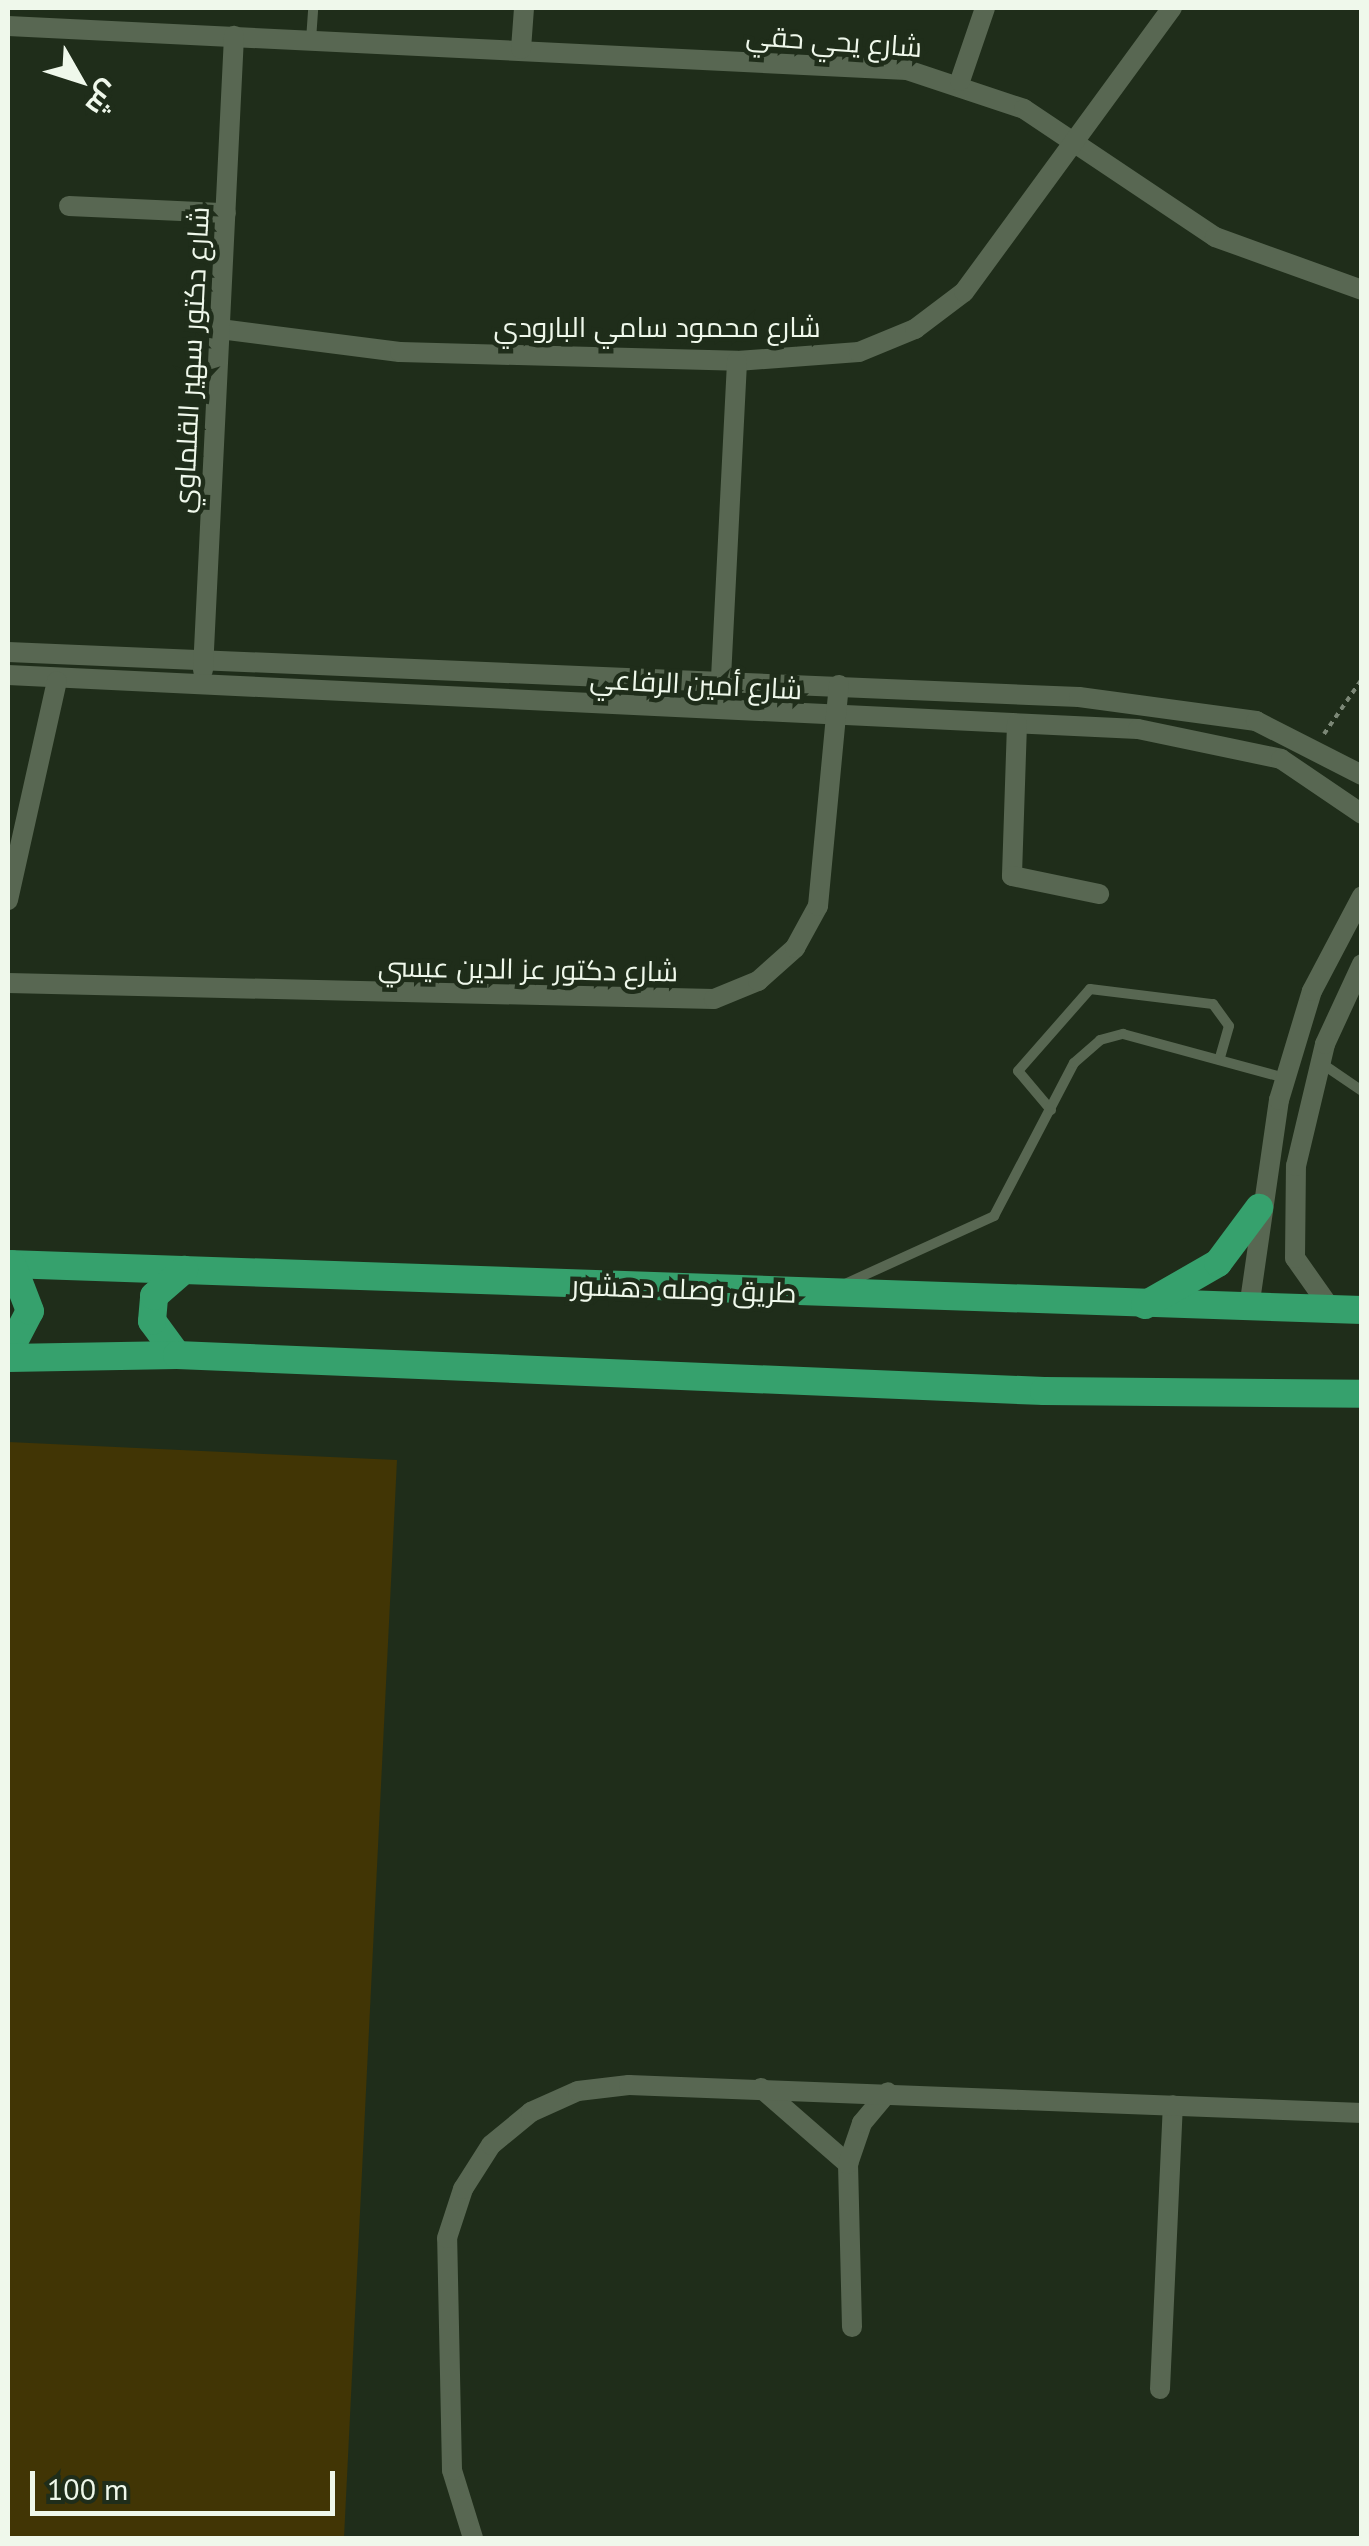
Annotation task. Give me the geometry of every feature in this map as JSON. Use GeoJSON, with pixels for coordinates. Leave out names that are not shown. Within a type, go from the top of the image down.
{"type":"FeatureCollection","features":[{"type":"Feature","properties":{"kind":"main road"},"geometry":{"type":"LineString","coordinates":[[1139,1308],[1218,1263],[1259,1208]]}},
{"type":"Feature","properties":{"kind":"main road","name":"طريق وصله دهشور"},"geometry":{"type":"LineString","coordinates":[[10,1264],[1139,1308],[1362,1310]]}},
{"type":"Feature","properties":{"kind":"main road"},"geometry":{"type":"LineString","coordinates":[[10,1264],[30,1311],[8,1355],[177,1354],[1027,1390],[1362,1394]]}},
{"type":"Feature","properties":{"kind":"main road"},"geometry":{"type":"LineString","coordinates":[[177,1354],[152,1321],[154,1296],[184,1270]]}},
{"type":"Feature","properties":{"kind":"street"},"geometry":{"type":"LineString","coordinates":[[521,50],[524,8]]}},
{"type":"Feature","properties":{"kind":"street"},"geometry":{"type":"LineString","coordinates":[[960,82],[985,8]]}},
{"type":"Feature","properties":{"kind":"street","name":"شارع محمود سامي البارودي"},"geometry":{"type":"LineString","coordinates":[[220,329],[400,352],[737,361],[858,352],[915,330],[1004,248],[1172,8]]}},
{"type":"Feature","properties":{"kind":"street","name":"شارع يحي حقي"},"geometry":{"type":"LineString","coordinates":[[8,26],[907,70],[960,82],[1024,109],[1074,146],[1216,237],[1362,290]]}},
{"type":"Feature","properties":{"kind":"street","name":"شارع دكتور سهير القلماوي"},"geometry":{"type":"LineString","coordinates":[[202,687],[234,36]]}},
{"type":"Feature","properties":{"kind":"street"},"geometry":{"type":"LineString","coordinates":[[69,206],[226,213]]}},
{"type":"Feature","properties":{"kind":"street"},"geometry":{"type":"LineString","coordinates":[[722,678],[737,361]]}},
{"type":"Feature","properties":{"kind":"street","name":"شارع أمين الرفاعي"},"geometry":{"type":"LineString","coordinates":[[8,652],[722,678],[1217,712],[1315,746],[1362,775]]}},
{"type":"Feature","properties":{"kind":"street","name":"شارع أمين الرفاعي"},"geometry":{"type":"LineString","coordinates":[[8,675],[57,681],[1016,724],[1246,746],[1314,776],[1362,814]]}},
{"type":"Feature","properties":{"kind":"street"},"geometry":{"type":"LineString","coordinates":[[8,900],[57,681]]}},
{"type":"Feature","properties":{"kind":"street","name":"شارع دكتور عز الدين عيسي"},"geometry":{"type":"LineString","coordinates":[[8,983],[714,999],[758,980],[794,948],[818,906],[839,685]]}},
{"type":"Feature","properties":{"kind":"street"},"geometry":{"type":"LineString","coordinates":[[1016,724],[1012,876],[1099,894]]}},
{"type":"Feature","properties":{"kind":"street"},"geometry":{"type":"LineString","coordinates":[[1249,1308],[1266,1162],[1286,1078],[1312,992],[1358,908]]}},
{"type":"Feature","properties":{"kind":"street"},"geometry":{"type":"LineString","coordinates":[[1331,1309],[1294,1258],[1296,1166],[1320,1062],[1362,964]]}},
{"type":"Feature","properties":{"kind":"street"},"geometry":{"type":"LineString","coordinates":[[1266,1162],[1296,1166]]}},
{"type":"Feature","properties":{"kind":"street"},"geometry":{"type":"LineString","coordinates":[[761,2088],[848,2164]]}},
{"type":"Feature","properties":{"kind":"street"},"geometry":{"type":"LineString","coordinates":[[473,2538],[452,2470],[448,2238],[463,2189],[504,2134],[578,2092],[761,2088],[1362,2113]]}},
{"type":"Feature","properties":{"kind":"street"},"geometry":{"type":"LineString","coordinates":[[852,2327],[848,2164],[862,2123],[888,2092]]}},
{"type":"Feature","properties":{"kind":"street"},"geometry":{"type":"LineString","coordinates":[[1160,2389],[1173,2106]]}},
{"type":"Feature","properties":{"kind":"lane"},"geometry":{"type":"LineString","coordinates":[[311,40],[313,8]]}},
{"type":"Feature","properties":{"kind":"lane"},"geometry":{"type":"LineString","coordinates":[[1050,1110],[1018,1072],[1090,989],[1213,1004],[1229,1026],[1219,1060]]}},
{"type":"Feature","properties":{"kind":"lane"},"geometry":{"type":"LineString","coordinates":[[824,1293],[994,1216],[1081,1054],[1111,1036],[1286,1078]]}},
{"type":"Feature","properties":{"kind":"lane"},"geometry":{"type":"LineString","coordinates":[[1320,1062],[1362,1091]]}},
{"type":"Feature","properties":{"kind":"path"},"geometry":{"type":"LineString","coordinates":[[1315,746],[1362,680]]}},
{"type":"Feature","properties":{"kind":"shaded area"},"geometry":{"type":"Polygon","coordinates":[[[8,1442],[397,1460],[344,2538],[8,2538],[8,1442]]]}}]}
